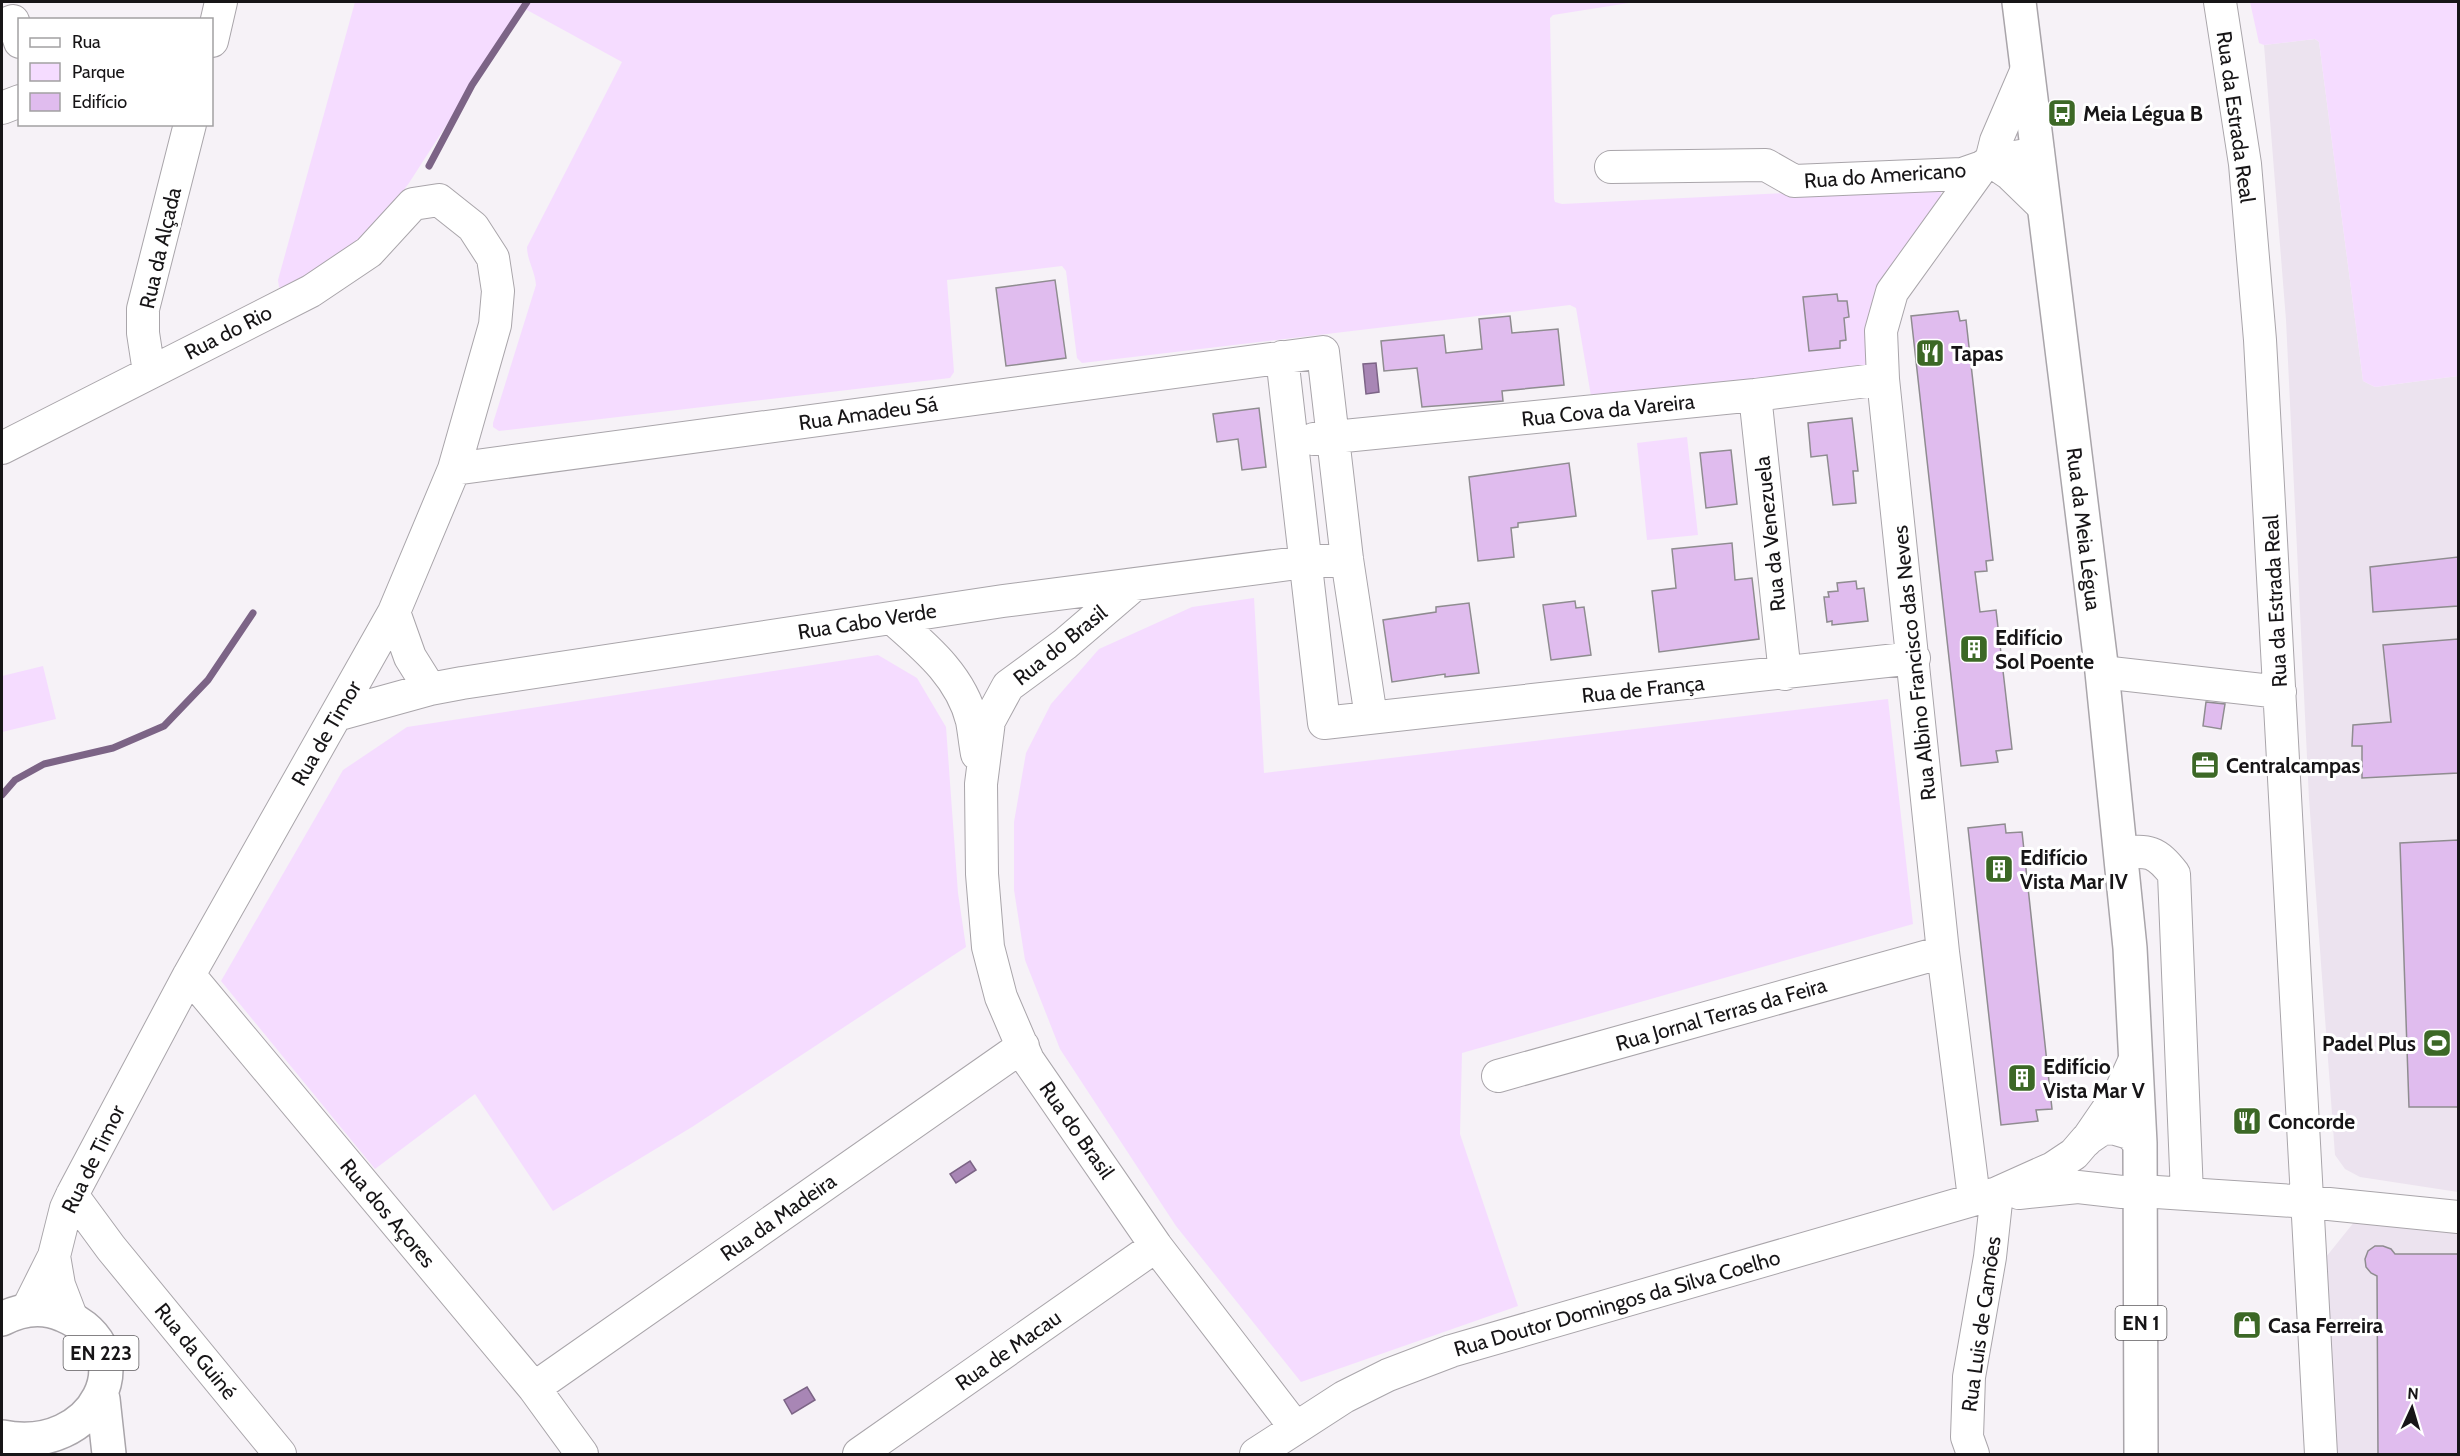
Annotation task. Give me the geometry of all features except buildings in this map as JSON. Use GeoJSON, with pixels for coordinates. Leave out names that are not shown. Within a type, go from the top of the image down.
{"type":"FeatureCollection","features":[{"type":"Feature","properties":{"kind":"main road","name":"Rua da Meia Légua"},"geometry":{"type":"LineString","coordinates":[[2019,2],[2102,672],[2130,948],[2140,1143],[2132,1192],[2140,1257],[2141,1455]]}},
{"type":"Feature","properties":{"kind":"main road","name":"EN 223"},"geometry":{"type":"LineString","coordinates":[[14,1315],[58,1312],[72,1319],[89,1334],[101,1353],[105,1368],[103,1399],[109,1455]]}},
{"type":"Feature","properties":{"kind":"main road","name":"EN 223"},"geometry":{"type":"LineString","coordinates":[[26,1446],[75,1435],[87,1425],[103,1399]]}},
{"type":"Feature","properties":{"kind":"street"},"geometry":{"type":"LineString","coordinates":[[213,36],[221,2]]}},
{"type":"Feature","properties":{"kind":"street","name":"Rua da Estrada Real"},"geometry":{"type":"LineString","coordinates":[[2220,2],[2246,176],[2260,340],[2309,1202],[2321,1455]]}},
{"type":"Feature","properties":{"kind":"street"},"geometry":{"type":"LineString","coordinates":[[2,25],[13,21],[18,36]]}},
{"type":"Feature","properties":{"kind":"street","name":"Rua Albino Francisco das Neves"},"geometry":{"type":"LineString","coordinates":[[1986,1196],[1943,952],[1883,379],[1881,331],[1892,292],[1990,156],[2027,69]]}},
{"type":"Feature","properties":{"kind":"street"},"geometry":{"type":"LineString","coordinates":[[2,108],[18,102]]}},
{"type":"Feature","properties":{"kind":"street","name":"Rua da Alçada"},"geometry":{"type":"LineString","coordinates":[[149,372],[143,333],[143,309],[189,126]]}},
{"type":"Feature","properties":{"kind":"street"},"geometry":{"type":"LineString","coordinates":[[1990,156],[2037,144]]}},
{"type":"Feature","properties":{"kind":"street"},"geometry":{"type":"LineString","coordinates":[[1990,156],[2044,207]]}},
{"type":"Feature","properties":{"kind":"street","name":"Rua do Americano"},"geometry":{"type":"LineString","coordinates":[[1611,167],[1766,165],[1794,181],[1962,174],[1990,156]]}},
{"type":"Feature","properties":{"kind":"street","name":"Rua do Rio"},"geometry":{"type":"LineString","coordinates":[[2,448],[311,291],[369,252],[413,204],[439,200]]}},
{"type":"Feature","properties":{"kind":"street","name":"Rua de Timor"},"geometry":{"type":"LineString","coordinates":[[14,1315],[54,1256],[66,1208],[72,1195],[189,975],[394,612],[454,469],[495,325],[498,291],[494,258],[473,227],[439,200]]}},
{"type":"Feature","properties":{"kind":"street","name":"Rua Amadeu Sá"},"geometry":{"type":"LineString","coordinates":[[454,469],[1323,352],[1333,437]]}},
{"type":"Feature","properties":{"kind":"street"},"geometry":{"type":"LineString","coordinates":[[1282,357],[1305,562]]}},
{"type":"Feature","properties":{"kind":"street","name":"Rua Cova da Vareira"},"geometry":{"type":"LineString","coordinates":[[1290,442],[1755,395],[1883,379]]}},
{"type":"Feature","properties":{"kind":"street","name":"Rua da Venezuela"},"geometry":{"type":"LineString","coordinates":[[1755,395],[1785,674]]}},
{"type":"Feature","properties":{"kind":"street"},"geometry":{"type":"LineString","coordinates":[[1333,437],[1347,559],[1371,717]]}},
{"type":"Feature","properties":{"kind":"street","name":"Rua Cabo Verde"},"geometry":{"type":"LineString","coordinates":[[336,715],[430,689],[892,618],[1135,584],[1305,562],[1347,559]]}},
{"type":"Feature","properties":{"kind":"street","name":"Rua de França"},"geometry":{"type":"LineString","coordinates":[[1305,562],[1324,723],[1914,658]]}},
{"type":"Feature","properties":{"kind":"street","name":"Rua do Brasil"},"geometry":{"type":"LineString","coordinates":[[981,784],[989,721],[1008,686],[1065,644],[1135,584]]}},
{"type":"Feature","properties":{"kind":"street"},"geometry":{"type":"LineString","coordinates":[[394,612],[410,657],[430,689]]}},
{"type":"Feature","properties":{"kind":"street","name":"Rua do Brasil"},"geometry":{"type":"LineString","coordinates":[[892,618],[929,651],[955,681],[972,720],[981,784],[982,874],[988,947],[1000,997],[1028,1060],[1156,1246],[1295,1427]]}},
{"type":"Feature","properties":{"kind":"street"},"geometry":{"type":"LineString","coordinates":[[2102,672],[2280,692]]}},
{"type":"Feature","properties":{"kind":"street"},"geometry":{"type":"LineString","coordinates":[[2121,853],[2142,851],[2154,853],[2174,874],[2187,1194]]}},
{"type":"Feature","properties":{"kind":"street","name":"Rua Jornal Terras da Feira"},"geometry":{"type":"LineString","coordinates":[[1498,1076],[1943,952]]}},
{"type":"Feature","properties":{"kind":"street","name":"Rua dos Açores"},"geometry":{"type":"LineString","coordinates":[[189,975],[534,1388],[582,1455]]}},
{"type":"Feature","properties":{"kind":"street","name":"Rua da Madeira"},"geometry":{"type":"LineString","coordinates":[[534,1388],[1023,1046]]}},
{"type":"Feature","properties":{"kind":"street","name":"Rua Doutor Domingos da Silva Coelho"},"geometry":{"type":"LineString","coordinates":[[1256,1455],[1295,1427],[1344,1397],[1388,1375],[1451,1351],[1986,1196],[2053,1168],[2074,1154],[2086,1140],[2121,1090],[2136,1057]]}},
{"type":"Feature","properties":{"kind":"street","name":"Rua Doutor Domingos da Silva Coelho"},"geometry":{"type":"LineString","coordinates":[[2132,1192],[2095,1185],[2084,1176],[2081,1158],[2086,1140],[2102,1129],[2112,1128],[2129,1133],[2140,1143]]}},
{"type":"Feature","properties":{"kind":"street","name":"Rua Doutor Domingos da Silva Coelho"},"geometry":{"type":"LineString","coordinates":[[1986,1196],[2078,1187],[2132,1192]]}},
{"type":"Feature","properties":{"kind":"street"},"geometry":{"type":"LineString","coordinates":[[2132,1192],[2309,1202],[2458,1217]]}},
{"type":"Feature","properties":{"kind":"street","name":"Rua da Guiné"},"geometry":{"type":"LineString","coordinates":[[72,1195],[111,1248],[280,1455]]}},
{"type":"Feature","properties":{"kind":"street","name":"Rua Luis de Camões"},"geometry":{"type":"LineString","coordinates":[[1973,1455],[1967,1437],[1970,1377],[1990,1257],[1986,1196]]}},
{"type":"Feature","properties":{"kind":"street"},"geometry":{"type":"LineString","coordinates":[[54,1256],[77,1245],[95,1244],[111,1248]]}},
{"type":"Feature","properties":{"kind":"street","name":"Rua de Macau"},"geometry":{"type":"LineString","coordinates":[[859,1455],[1156,1246]]}},
{"type":"Feature","properties":{"kind":"street","name":"Rua de Timor"},"geometry":{"type":"LineString","coordinates":[[54,1256],[59,1285],[72,1319]]}},
{"type":"Feature","properties":{"kind":"shaded area"},"geometry":{"type":"Polygon","coordinates":[[[2315,39],[2319,42],[2363,381],[2375,387],[2458,376],[2458,1192],[2360,1177],[2345,1169],[2335,1155],[2309,799],[2286,320],[2264,45],[2315,39]]]}},
{"type":"Feature","properties":{"kind":"shaded area"},"geometry":{"type":"Polygon","coordinates":[[[1376,363],[1379,392],[1366,394],[1363,364],[1376,363]]]}},
{"type":"Feature","properties":{"kind":"shaded area"},"geometry":{"type":"Polygon","coordinates":[[[970,1161],[976,1170],[956,1183],[950,1174],[970,1161]]]}},
{"type":"Feature","properties":{"kind":"shaded area"},"geometry":{"type":"Polygon","coordinates":[[[2359,1216],[2458,1231],[2458,1454],[2336,1454],[2326,1257],[2359,1216]]]}},
{"type":"Feature","properties":{"kind":"shaded area"},"geometry":{"type":"Polygon","coordinates":[[[807,1387],[815,1400],[792,1414],[784,1400],[807,1387]]]}},
{"type":"Feature","properties":{"kind":"green space"},"geometry":{"type":"Polygon","coordinates":[[[355,2],[1635,2],[1553,15],[1550,18],[1555,202],[1562,204],[1930,186],[1941,190],[1941,194],[1866,369],[1591,396],[1576,308],[1570,305],[1082,363],[1077,358],[1066,271],[1062,266],[947,280],[954,372],[950,378],[499,431],[493,427],[493,423],[536,285],[527,247],[622,62],[527,10],[520,11],[409,183],[388,211],[354,246],[331,263],[281,289],[278,280],[355,2]]]}},
{"type":"Feature","properties":{"kind":"green space"},"geometry":{"type":"Polygon","coordinates":[[[2250,2],[2458,2],[2458,376],[2375,387],[2363,381],[2319,42],[2315,39],[2264,45],[2259,43],[2250,2]]]}},
{"type":"Feature","properties":{"kind":"green space"},"geometry":{"type":"Polygon","coordinates":[[[1687,437],[1698,535],[1647,540],[1637,443],[1687,437]]]}},
{"type":"Feature","properties":{"kind":"green space"},"geometry":{"type":"Polygon","coordinates":[[[1254,598],[1264,773],[1888,699],[1913,924],[1462,1053],[1460,1134],[1518,1306],[1301,1382],[1176,1226],[1060,1049],[1025,960],[1014,890],[1014,822],[1026,753],[1051,704],[1099,649],[1192,607],[1254,598]]]}},
{"type":"Feature","properties":{"kind":"green space"},"geometry":{"type":"Polygon","coordinates":[[[878,655],[917,678],[946,727],[958,893],[966,947],[692,1127],[553,1211],[475,1094],[375,1169],[221,981],[343,770],[407,727],[878,655]]]}},
{"type":"Feature","properties":{"kind":"green space"},"geometry":{"type":"Polygon","coordinates":[[[43,666],[56,719],[2,732],[2,676],[43,666]]]}},
{"type":"Feature","properties":{"kind":"waterway"},"geometry":{"type":"LineString","coordinates":[[429,166],[472,85],[527,2]]}},
{"type":"Feature","properties":{"kind":"waterway"},"geometry":{"type":"LineString","coordinates":[[2,795],[15,780],[44,764],[113,748],[164,726],[208,680],[253,613]]}},
{"type":"Feature","properties":{"kind":"place","name":"Meia Légua B"},"geometry":{"type":"Point","coordinates":[2062,113]}},
{"type":"Feature","properties":{"kind":"place","name":"Tapas"},"geometry":{"type":"Point","coordinates":[1930,353]}},
{"type":"Feature","properties":{"kind":"place","name":"Edifício Sol Poente"},"geometry":{"type":"Point","coordinates":[1974,649]}},
{"type":"Feature","properties":{"kind":"place","name":"Centralcampas"},"geometry":{"type":"Point","coordinates":[2205,765]}},
{"type":"Feature","properties":{"kind":"place","name":"Edifício Vista Mar IV"},"geometry":{"type":"Point","coordinates":[1999,869]}},
{"type":"Feature","properties":{"kind":"place","name":"Padel Plus"},"geometry":{"type":"Point","coordinates":[2437,1043]}},
{"type":"Feature","properties":{"kind":"place","name":"Edifício Vista Mar V"},"geometry":{"type":"Point","coordinates":[2022,1078]}},
{"type":"Feature","properties":{"kind":"place","name":"Concorde"},"geometry":{"type":"Point","coordinates":[2247,1121]}},
{"type":"Feature","properties":{"kind":"place","name":"Casa Ferreira"},"geometry":{"type":"Point","coordinates":[2247,1325]}}]}
